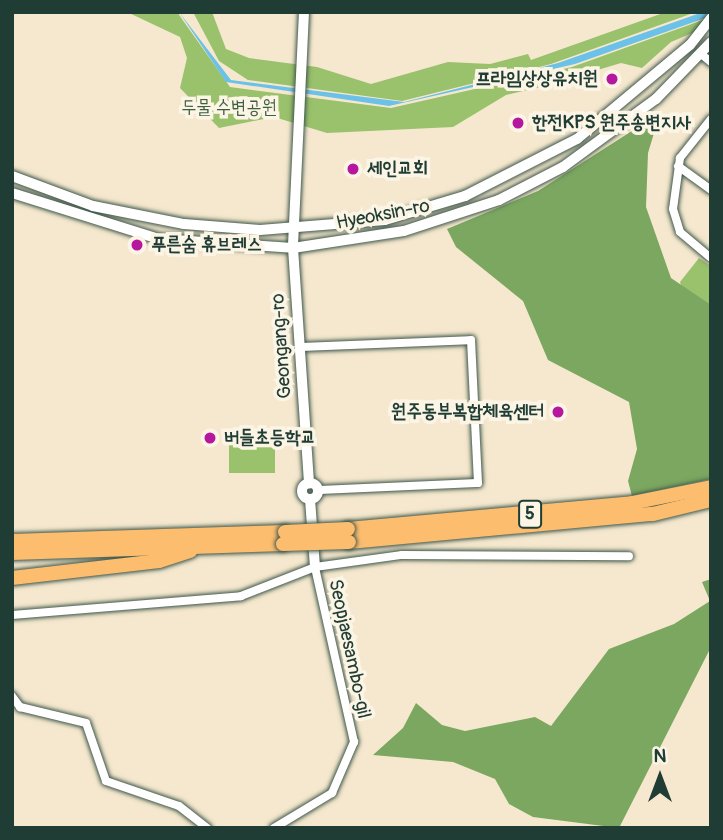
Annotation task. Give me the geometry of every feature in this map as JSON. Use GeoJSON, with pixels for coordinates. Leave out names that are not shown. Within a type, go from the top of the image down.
{"type":"FeatureCollection","features":[{"type":"Feature","properties":{"kind":"highway","name":"5"},"geometry":{"type":"LineString","coordinates":[[349,536],[632,503],[711,487]]}},
{"type":"Feature","properties":{"kind":"highway","name":"5"},"geometry":{"type":"LineString","coordinates":[[12,541],[201,542],[563,525],[711,500]]}},
{"type":"Feature","properties":{"kind":"highway"},"geometry":{"type":"LineString","coordinates":[[12,532],[201,542]]}},
{"type":"Feature","properties":{"kind":"highway"},"geometry":{"type":"LineString","coordinates":[[12,578],[159,561],[201,542]]}},
{"type":"Feature","properties":{"kind":"highway","name":"5"},"geometry":{"type":"LineString","coordinates":[[12,553],[101,543]]}},
{"type":"Feature","properties":{"kind":"street"},"geometry":{"type":"LineString","coordinates":[[294,229],[296,128],[304,12]]}},
{"type":"Feature","properties":{"kind":"street","name":"Hyeoksin-ro"},"geometry":{"type":"LineString","coordinates":[[12,176],[58,196],[154,220],[294,229],[385,220],[501,179],[577,139],[691,45],[711,18]]}},
{"type":"Feature","properties":{"kind":"street","name":"Hyeoksin-ro"},"geometry":{"type":"LineString","coordinates":[[12,193],[140,236],[293,248],[404,231],[499,200],[595,145],[656,99],[711,42]]}},
{"type":"Feature","properties":{"kind":"street"},"geometry":{"type":"LineString","coordinates":[[691,45],[711,62]]}},
{"type":"Feature","properties":{"kind":"street"},"geometry":{"type":"LineString","coordinates":[[711,119],[707,129],[678,166],[673,208],[680,232],[711,258]]}},
{"type":"Feature","properties":{"kind":"street"},"geometry":{"type":"LineString","coordinates":[[678,166],[711,190]]}},
{"type":"Feature","properties":{"kind":"street","name":"Geongang-ro"},"geometry":{"type":"LineString","coordinates":[[294,229],[293,248],[309,483],[302,490],[310,499]]}},
{"type":"Feature","properties":{"kind":"street"},"geometry":{"type":"LineString","coordinates":[[299,347],[471,340],[478,483],[318,491],[310,499],[315,566]]}},
{"type":"Feature","properties":{"kind":"street"},"geometry":{"type":"LineString","coordinates":[[309,483],[318,491]]}},
{"type":"Feature","properties":{"kind":"street"},"geometry":{"type":"LineString","coordinates":[[12,615],[241,596],[315,566],[402,555],[629,556]]}},
{"type":"Feature","properties":{"kind":"street","name":"Seopjaesambo-gil"},"geometry":{"type":"LineString","coordinates":[[274,828],[332,793],[354,742],[315,566]]}},
{"type":"Feature","properties":{"kind":"street"},"geometry":{"type":"LineString","coordinates":[[12,696],[20,707],[86,723],[106,781],[179,806],[207,828]]}},
{"type":"Feature","properties":{"kind":"green space","name":"두물 수변공원"},"geometry":{"type":"Polygon","coordinates":[[[127,12],[177,12],[230,87],[391,108],[572,67],[711,17],[711,25],[671,42],[642,68],[621,63],[561,81],[559,71],[544,75],[545,86],[506,95],[453,127],[327,133],[274,117],[219,128],[180,88],[187,58],[180,37],[127,12]]]}},
{"type":"Feature","properties":{"kind":"green space"},"geometry":{"type":"Polygon","coordinates":[[[193,12],[212,12],[226,49],[249,58],[317,67],[371,84],[448,62],[490,64],[528,54],[531,60],[666,12],[696,12],[551,64],[402,101],[248,80],[219,61],[193,12]]]}},
{"type":"Feature","properties":{"kind":"green space"},"geometry":{"type":"Polygon","coordinates":[[[660,113],[648,153],[646,207],[671,278],[711,305],[711,479],[632,496],[628,481],[637,449],[629,402],[548,360],[523,301],[456,247],[447,229],[538,191],[660,113]]]}},
{"type":"Feature","properties":{"kind":"green space"},"geometry":{"type":"Polygon","coordinates":[[[699,258],[711,266],[711,307],[685,297],[680,282],[699,258]]]}},
{"type":"Feature","properties":{"kind":"green space"},"geometry":{"type":"Polygon","coordinates":[[[229,434],[275,434],[275,473],[229,473],[229,434]]]}},
{"type":"Feature","properties":{"kind":"green space"},"geometry":{"type":"Polygon","coordinates":[[[711,579],[711,647],[619,828],[533,817],[509,804],[495,779],[453,762],[373,755],[403,728],[416,703],[442,725],[465,731],[535,717],[551,726],[609,649],[674,624],[710,601],[702,582],[711,579]]]}},
{"type":"Feature","properties":{"kind":"water"},"geometry":{"type":"Polygon","coordinates":[[[179,12],[231,80],[404,102],[558,63],[703,12],[711,16],[575,64],[389,106],[226,82],[179,12]]]}},
{"type":"Feature","properties":{"kind":"place","name":"프라임상상유치원"},"geometry":{"type":"Point","coordinates":[612,79]}},
{"type":"Feature","properties":{"kind":"place","name":"한전KPS 원주송변지사"},"geometry":{"type":"Point","coordinates":[518,123]}},
{"type":"Feature","properties":{"kind":"place","name":"세인교회"},"geometry":{"type":"Point","coordinates":[353,169]}},
{"type":"Feature","properties":{"kind":"place","name":"푸른숨 휴브레스"},"geometry":{"type":"Point","coordinates":[137,245]}},
{"type":"Feature","properties":{"kind":"place","name":"원주동부복합체육센터"},"geometry":{"type":"Point","coordinates":[558,412]}},
{"type":"Feature","properties":{"kind":"place","name":"버들초등학교"},"geometry":{"type":"Point","coordinates":[210,438]}}]}
